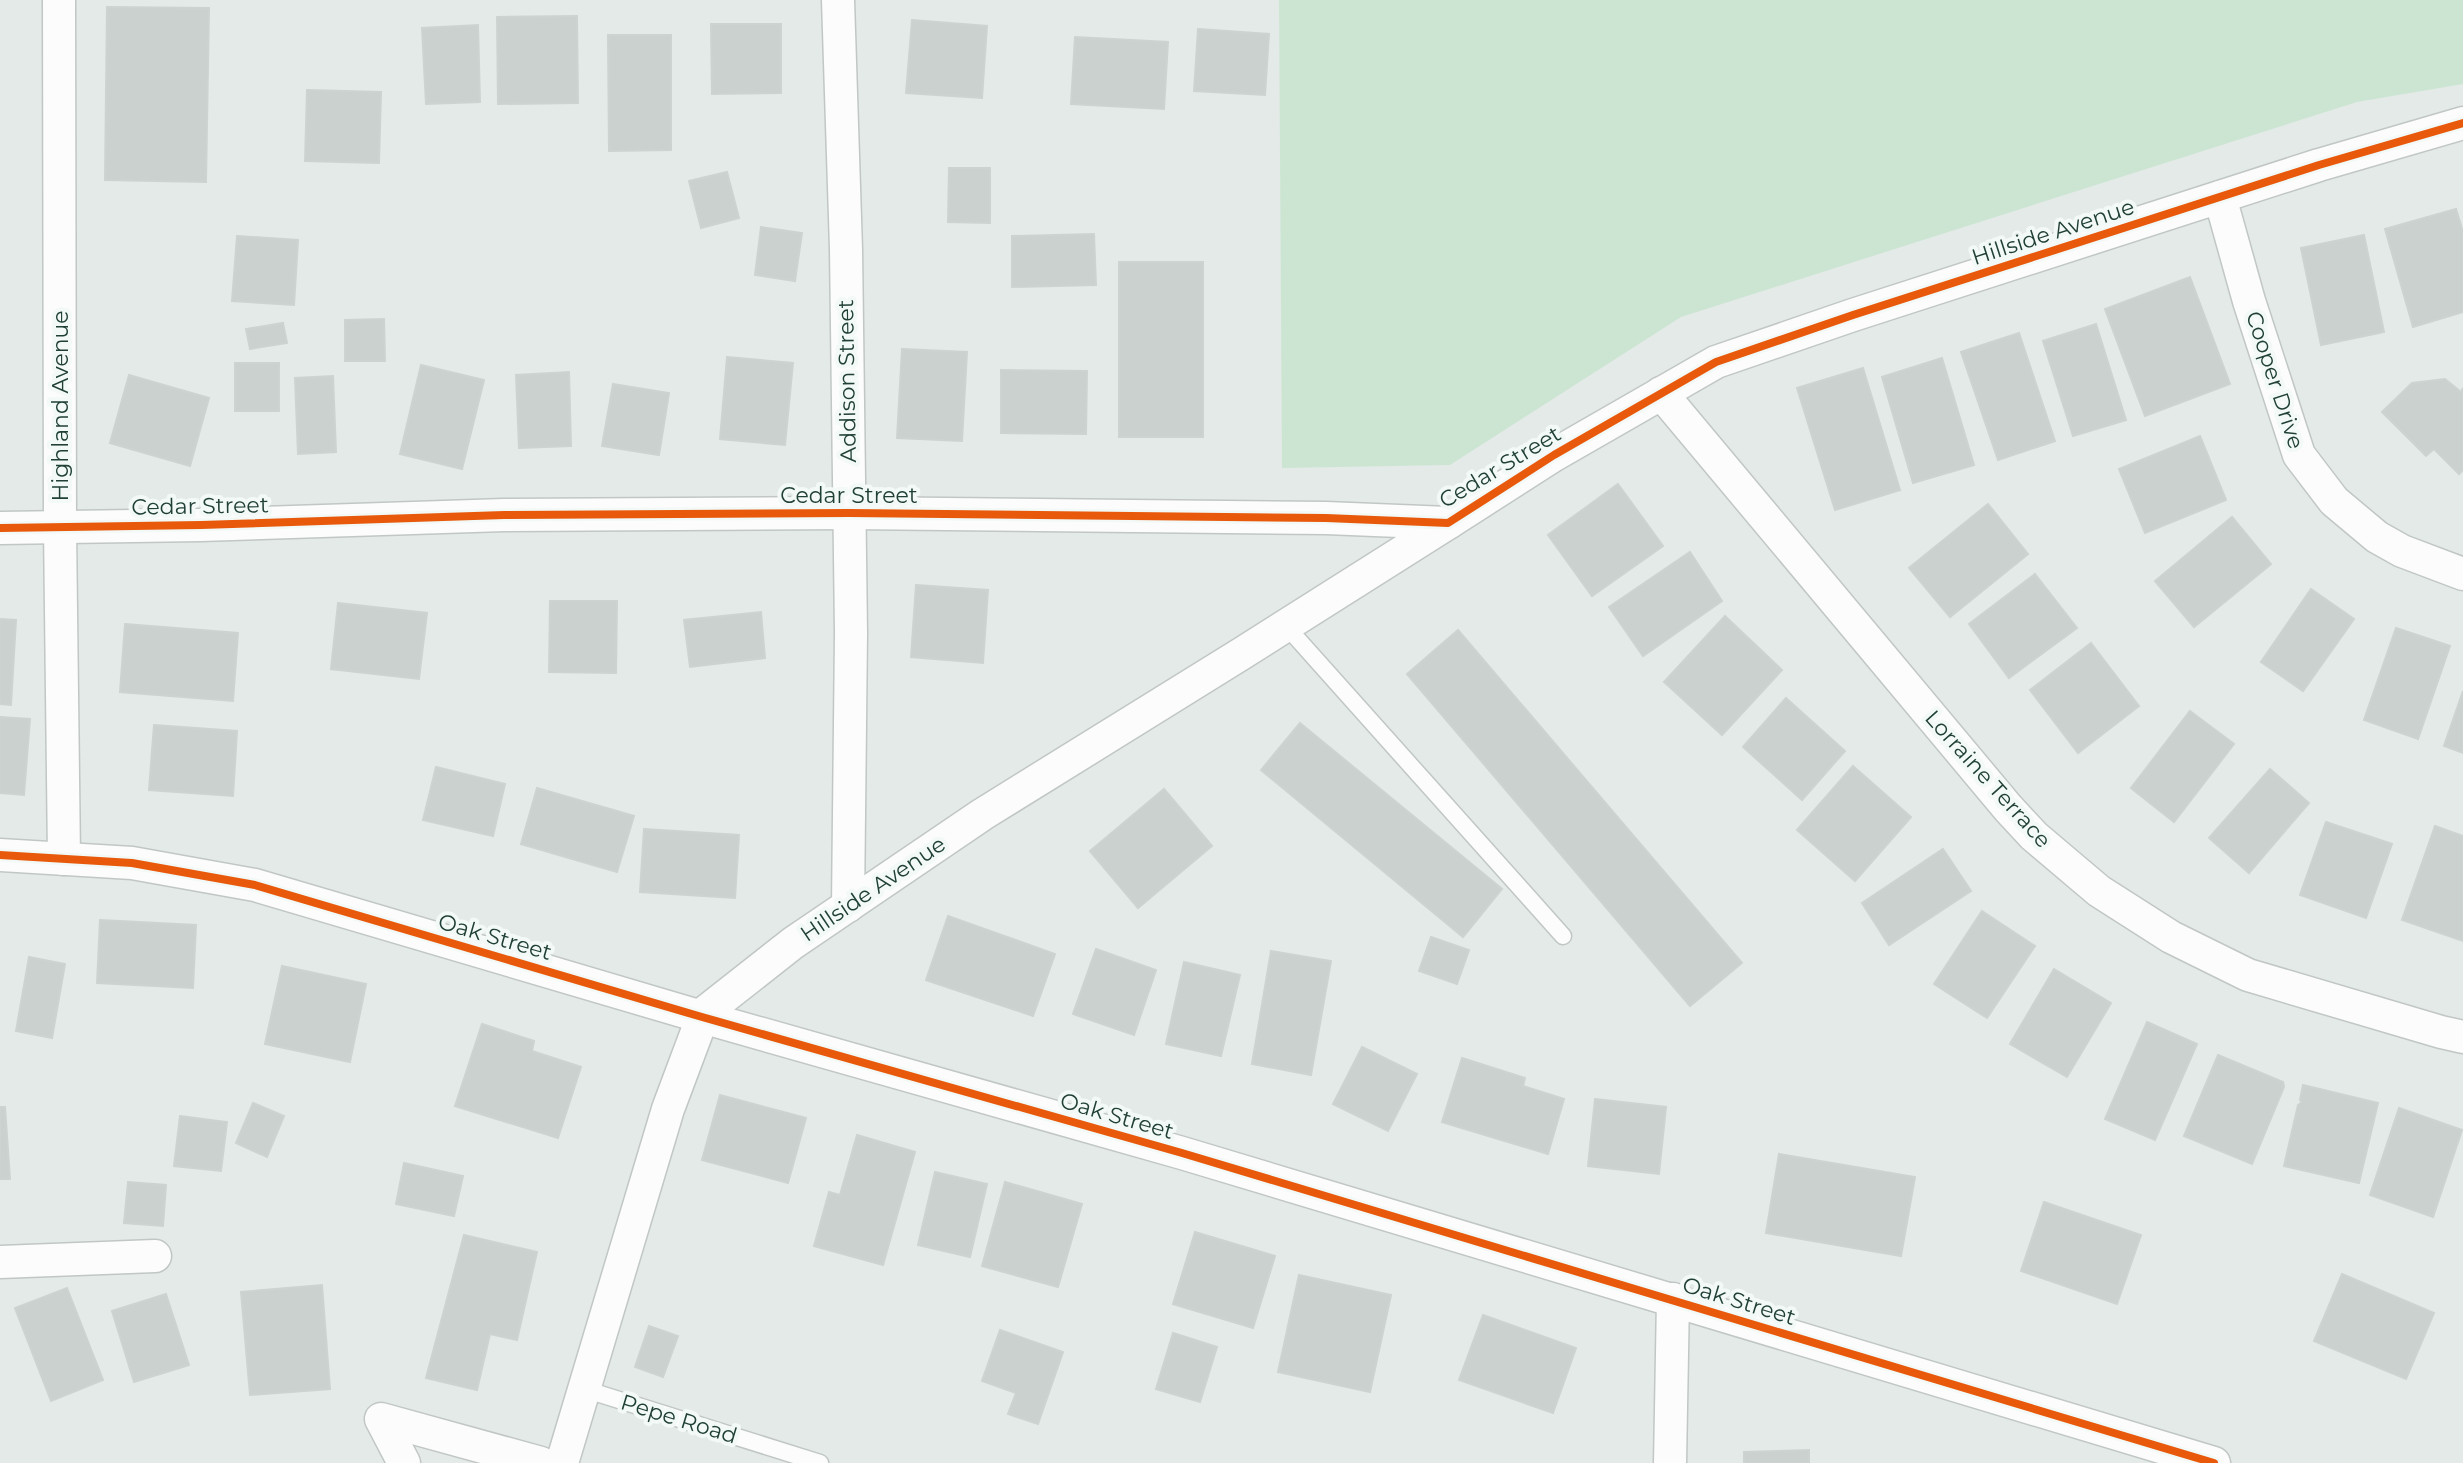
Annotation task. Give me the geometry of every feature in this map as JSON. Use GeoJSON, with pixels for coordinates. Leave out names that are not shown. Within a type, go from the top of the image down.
{"type":"FeatureCollection","features":[{"type":"Feature","properties":{"kind":"street","name":"Highland Avenue"},"geometry":{"type":"LineString","coordinates":[[59,0],[64,859]]}},
{"type":"Feature","properties":{"kind":"street","name":"Addison Street"},"geometry":{"type":"LineString","coordinates":[[838,0],[846,249],[851,633],[848,906]]}},
{"type":"Feature","properties":{"kind":"street","name":"Hillside Avenue"},"geometry":{"type":"LineString","coordinates":[[1661,393],[1716,362],[1853,315],[2463,123]]}},
{"type":"Feature","properties":{"kind":"street","name":"Cooper Drive"},"geometry":{"type":"LineString","coordinates":[[2220,197],[2249,301],[2299,455],[2334,501],[2377,537],[2402,551],[2463,574]]}},
{"type":"Feature","properties":{"kind":"street","name":"Cedar Street"},"geometry":{"type":"LineString","coordinates":[[0,528],[504,515],[849,513],[1326,518],[1448,523],[1554,455],[1661,393]]}},
{"type":"Feature","properties":{"kind":"street","name":"Lorraine Terrace"},"geometry":{"type":"LineString","coordinates":[[1661,393],[2008,808],[2034,836],[2099,891],[2171,937],[2248,975],[2463,1037]]}},
{"type":"Feature","properties":{"kind":"street","name":"Hillside Avenue"},"geometry":{"type":"LineString","coordinates":[[562,1463],[668,1109],[704,1013],[793,943],[983,814],[1448,523]]}},
{"type":"Feature","properties":{"kind":"street","name":"Oak Street"},"geometry":{"type":"LineString","coordinates":[[0,855],[132,863],[255,885],[702,1017],[1182,1153],[2214,1463]]}},
{"type":"Feature","properties":{"kind":"street"},"geometry":{"type":"LineString","coordinates":[[0,1262],[155,1256]]}},
{"type":"Feature","properties":{"kind":"street"},"geometry":{"type":"LineString","coordinates":[[1670,1463],[1673,1299]]}},
{"type":"Feature","properties":{"kind":"street"},"geometry":{"type":"LineString","coordinates":[[404,1463],[381,1419],[541,1463]]}},
{"type":"Feature","properties":{"kind":"lane"},"geometry":{"type":"LineString","coordinates":[[1286,626],[1563,936]]}},
{"type":"Feature","properties":{"kind":"lane","name":"Pepe Road"},"geometry":{"type":"LineString","coordinates":[[584,1389],[820,1463]]}},
{"type":"Feature","properties":{"kind":"green space"},"geometry":{"type":"Polygon","coordinates":[[[1279,0],[2463,0],[2463,84],[2357,102],[1681,317],[1450,465],[1282,468],[1279,0]]]}},
{"type":"Feature","properties":{"kind":"building"},"geometry":{"type":"Polygon","coordinates":[[[107,7],[209,8],[206,182],[105,180],[107,7]]]}},
{"type":"Feature","properties":{"kind":"building"},"geometry":{"type":"Polygon","coordinates":[[[577,16],[578,103],[498,104],[497,17],[577,16]]]}},
{"type":"Feature","properties":{"kind":"building"},"geometry":{"type":"Polygon","coordinates":[[[912,20],[987,26],[982,98],[906,93],[912,20]]]}},
{"type":"Feature","properties":{"kind":"building"},"geometry":{"type":"Polygon","coordinates":[[[711,24],[781,24],[781,93],[712,94],[711,24]]]}},
{"type":"Feature","properties":{"kind":"building"},"geometry":{"type":"Polygon","coordinates":[[[478,25],[480,102],[426,104],[422,28],[478,25]]]}},
{"type":"Feature","properties":{"kind":"building"},"geometry":{"type":"Polygon","coordinates":[[[1198,29],[1269,34],[1265,95],[1194,91],[1198,29]]]}},
{"type":"Feature","properties":{"kind":"building"},"geometry":{"type":"Polygon","coordinates":[[[608,35],[671,35],[671,150],[609,151],[608,35]]]}},
{"type":"Feature","properties":{"kind":"building"},"geometry":{"type":"Polygon","coordinates":[[[1075,37],[1168,42],[1164,109],[1071,104],[1075,37]]]}},
{"type":"Feature","properties":{"kind":"building"},"geometry":{"type":"Polygon","coordinates":[[[307,90],[381,92],[379,163],[305,161],[307,90]]]}},
{"type":"Feature","properties":{"kind":"building"},"geometry":{"type":"Polygon","coordinates":[[[949,168],[990,168],[990,223],[948,222],[949,168]]]}},
{"type":"Feature","properties":{"kind":"building"},"geometry":{"type":"Polygon","coordinates":[[[727,172],[739,218],[701,228],[689,181],[727,172]]]}},
{"type":"Feature","properties":{"kind":"building"},"geometry":{"type":"Polygon","coordinates":[[[2456,209],[2463,232],[2463,312],[2413,327],[2385,229],[2456,209]]]}},
{"type":"Feature","properties":{"kind":"building"},"geometry":{"type":"Polygon","coordinates":[[[761,227],[802,233],[795,281],[755,275],[761,227]]]}},
{"type":"Feature","properties":{"kind":"building"},"geometry":{"type":"Polygon","coordinates":[[[1094,234],[1096,285],[1012,287],[1012,236],[1094,234]]]}},
{"type":"Feature","properties":{"kind":"building"},"geometry":{"type":"Polygon","coordinates":[[[2364,235],[2384,332],[2321,345],[2301,248],[2364,235]]]}},
{"type":"Feature","properties":{"kind":"building"},"geometry":{"type":"Polygon","coordinates":[[[237,236],[298,240],[294,305],[232,301],[237,236]]]}},
{"type":"Feature","properties":{"kind":"building"},"geometry":{"type":"Polygon","coordinates":[[[1119,262],[1203,262],[1203,437],[1119,437],[1119,262]]]}},
{"type":"Feature","properties":{"kind":"building"},"geometry":{"type":"Polygon","coordinates":[[[2190,277],[2230,384],[2145,416],[2105,309],[2190,277]]]}},
{"type":"Feature","properties":{"kind":"building"},"geometry":{"type":"Polygon","coordinates":[[[384,319],[385,361],[345,361],[345,320],[384,319]]]}},
{"type":"Feature","properties":{"kind":"building"},"geometry":{"type":"Polygon","coordinates":[[[283,323],[287,343],[250,349],[246,329],[283,323]]]}},
{"type":"Feature","properties":{"kind":"building"},"geometry":{"type":"Polygon","coordinates":[[[2096,324],[2126,420],[2073,436],[2043,341],[2096,324]]]}},
{"type":"Feature","properties":{"kind":"building"},"geometry":{"type":"Polygon","coordinates":[[[2019,333],[2055,441],[1998,460],[1961,352],[2019,333]]]}},
{"type":"Feature","properties":{"kind":"building"},"geometry":{"type":"Polygon","coordinates":[[[902,349],[967,352],[962,441],[897,438],[902,349]]]}},
{"type":"Feature","properties":{"kind":"building"},"geometry":{"type":"Polygon","coordinates":[[[727,357],[793,363],[785,445],[720,439],[727,357]]]}},
{"type":"Feature","properties":{"kind":"building"},"geometry":{"type":"Polygon","coordinates":[[[1942,358],[1974,465],[1913,483],[1882,377],[1942,358]]]}},
{"type":"Feature","properties":{"kind":"building"},"geometry":{"type":"Polygon","coordinates":[[[235,363],[279,363],[279,411],[235,411],[235,363]]]}},
{"type":"Feature","properties":{"kind":"building"},"geometry":{"type":"Polygon","coordinates":[[[421,365],[484,380],[462,469],[400,454],[421,365]]]}},
{"type":"Feature","properties":{"kind":"building"},"geometry":{"type":"Polygon","coordinates":[[[1863,368],[1900,490],[1835,510],[1797,388],[1863,368]]]}},
{"type":"Feature","properties":{"kind":"building"},"geometry":{"type":"Polygon","coordinates":[[[1001,370],[1087,371],[1086,434],[1001,433],[1001,370]]]}},
{"type":"Feature","properties":{"kind":"building"},"geometry":{"type":"Polygon","coordinates":[[[569,372],[571,446],[519,448],[516,375],[569,372]]]}},
{"type":"Feature","properties":{"kind":"building"},"geometry":{"type":"Polygon","coordinates":[[[129,375],[209,398],[190,466],[110,443],[129,375]]]}},
{"type":"Feature","properties":{"kind":"building"},"geometry":{"type":"Polygon","coordinates":[[[333,376],[336,452],[298,454],[295,378],[333,376]]]}},
{"type":"Feature","properties":{"kind":"building"},"geometry":{"type":"Polygon","coordinates":[[[2445,379],[2461,392],[2463,388],[2463,470],[2459,474],[2434,449],[2426,456],[2382,412],[2412,383],[2445,379]]]}},
{"type":"Feature","properties":{"kind":"building"},"geometry":{"type":"Polygon","coordinates":[[[613,384],[669,393],[659,455],[602,446],[613,384]]]}},
{"type":"Feature","properties":{"kind":"building"},"geometry":{"type":"Polygon","coordinates":[[[2200,436],[2226,500],[2145,533],[2119,469],[2200,436]]]}},
{"type":"Feature","properties":{"kind":"building"},"geometry":{"type":"Polygon","coordinates":[[[1618,484],[1663,546],[1592,596],[1548,535],[1618,484]]]}},
{"type":"Feature","properties":{"kind":"building"},"geometry":{"type":"Polygon","coordinates":[[[1988,504],[2028,554],[1950,617],[1909,568],[1988,504]]]}},
{"type":"Feature","properties":{"kind":"building"},"geometry":{"type":"Polygon","coordinates":[[[2232,517],[2271,564],[2194,627],[2155,581],[2232,517]]]}},
{"type":"Feature","properties":{"kind":"building"},"geometry":{"type":"Polygon","coordinates":[[[1690,552],[1722,601],[1643,656],[1609,607],[1690,552]]]}},
{"type":"Feature","properties":{"kind":"building"},"geometry":{"type":"Polygon","coordinates":[[[2035,574],[2077,628],[2009,678],[1969,624],[2035,574]]]}},
{"type":"Feature","properties":{"kind":"building"},"geometry":{"type":"Polygon","coordinates":[[[916,585],[988,590],[983,663],[911,657],[916,585]]]}},
{"type":"Feature","properties":{"kind":"building"},"geometry":{"type":"Polygon","coordinates":[[[2311,589],[2354,619],[2303,691],[2261,662],[2311,589]]]}},
{"type":"Feature","properties":{"kind":"building"},"geometry":{"type":"Polygon","coordinates":[[[550,601],[617,601],[616,673],[549,672],[550,601]]]}},
{"type":"Feature","properties":{"kind":"building"},"geometry":{"type":"Polygon","coordinates":[[[338,603],[427,613],[419,679],[331,669],[338,603]]]}},
{"type":"Feature","properties":{"kind":"building"},"geometry":{"type":"Polygon","coordinates":[[[761,612],[765,658],[690,667],[684,620],[761,612]]]}},
{"type":"Feature","properties":{"kind":"building"},"geometry":{"type":"Polygon","coordinates":[[[1725,616],[1782,670],[1722,735],[1664,682],[1725,616]]]}},
{"type":"Feature","properties":{"kind":"building"},"geometry":{"type":"Polygon","coordinates":[[[0,619],[16,620],[11,705],[0,704],[0,619]]]}},
{"type":"Feature","properties":{"kind":"building"},"geometry":{"type":"Polygon","coordinates":[[[125,624],[238,633],[233,701],[120,692],[125,624]]]}},
{"type":"Feature","properties":{"kind":"building"},"geometry":{"type":"Polygon","coordinates":[[[2396,628],[2450,646],[2418,739],[2364,720],[2396,628]]]}},
{"type":"Feature","properties":{"kind":"building"},"geometry":{"type":"Polygon","coordinates":[[[1458,630],[1742,963],[1690,1006],[1407,674],[1458,630]]]}},
{"type":"Feature","properties":{"kind":"building"},"geometry":{"type":"Polygon","coordinates":[[[2091,643],[2139,706],[2078,753],[2030,690],[2091,643]]]}},
{"type":"Feature","properties":{"kind":"building"},"geometry":{"type":"Polygon","coordinates":[[[2463,691],[2463,753],[2444,746],[2463,691]]]}},
{"type":"Feature","properties":{"kind":"building"},"geometry":{"type":"Polygon","coordinates":[[[1786,698],[1845,751],[1802,800],[1743,747],[1786,698]]]}},
{"type":"Feature","properties":{"kind":"building"},"geometry":{"type":"Polygon","coordinates":[[[2190,711],[2234,744],[2174,822],[2131,788],[2190,711]]]}},
{"type":"Feature","properties":{"kind":"building"},"geometry":{"type":"Polygon","coordinates":[[[0,717],[30,719],[24,795],[0,793],[0,717]]]}},
{"type":"Feature","properties":{"kind":"building"},"geometry":{"type":"Polygon","coordinates":[[[1300,723],[1502,889],[1463,937],[1261,770],[1300,723]]]}},
{"type":"Feature","properties":{"kind":"building"},"geometry":{"type":"Polygon","coordinates":[[[154,725],[237,731],[233,796],[149,790],[154,725]]]}},
{"type":"Feature","properties":{"kind":"building"},"geometry":{"type":"Polygon","coordinates":[[[1853,766],[1911,817],[1855,881],[1797,830],[1853,766]]]}},
{"type":"Feature","properties":{"kind":"building"},"geometry":{"type":"Polygon","coordinates":[[[436,767],[505,784],[493,836],[423,820],[436,767]]]}},
{"type":"Feature","properties":{"kind":"building"},"geometry":{"type":"Polygon","coordinates":[[[2270,769],[2309,803],[2249,873],[2209,838],[2270,769]]]}},
{"type":"Feature","properties":{"kind":"building"},"geometry":{"type":"Polygon","coordinates":[[[537,788],[634,816],[617,872],[521,844],[537,788]]]}},
{"type":"Feature","properties":{"kind":"building"},"geometry":{"type":"Polygon","coordinates":[[[1164,789],[1212,846],[1138,908],[1090,851],[1164,789]]]}},
{"type":"Feature","properties":{"kind":"building"},"geometry":{"type":"Polygon","coordinates":[[[2326,822],[2392,844],[2366,918],[2300,895],[2326,822]]]}},
{"type":"Feature","properties":{"kind":"building"},"geometry":{"type":"Polygon","coordinates":[[[2435,826],[2463,836],[2463,941],[2402,920],[2435,826]]]}},
{"type":"Feature","properties":{"kind":"building"},"geometry":{"type":"Polygon","coordinates":[[[644,829],[739,835],[735,898],[640,892],[644,829]]]}},
{"type":"Feature","properties":{"kind":"building"},"geometry":{"type":"Polygon","coordinates":[[[1943,849],[1971,891],[1889,945],[1862,903],[1943,849]]]}},
{"type":"Feature","properties":{"kind":"building"},"geometry":{"type":"Polygon","coordinates":[[[1982,911],[2035,946],[1987,1018],[1934,984],[1982,911]]]}},
{"type":"Feature","properties":{"kind":"building"},"geometry":{"type":"Polygon","coordinates":[[[948,916],[1055,954],[1033,1016],[926,980],[948,916]]]}},
{"type":"Feature","properties":{"kind":"building"},"geometry":{"type":"Polygon","coordinates":[[[100,920],[196,925],[193,988],[97,983],[100,920]]]}},
{"type":"Feature","properties":{"kind":"building"},"geometry":{"type":"Polygon","coordinates":[[[1431,937],[1469,950],[1457,984],[1419,971],[1431,937]]]}},
{"type":"Feature","properties":{"kind":"building"},"geometry":{"type":"Polygon","coordinates":[[[1096,949],[1156,970],[1134,1035],[1073,1014],[1096,949]]]}},
{"type":"Feature","properties":{"kind":"building"},"geometry":{"type":"Polygon","coordinates":[[[1271,951],[1331,961],[1311,1075],[1252,1064],[1271,951]]]}},
{"type":"Feature","properties":{"kind":"building"},"geometry":{"type":"Polygon","coordinates":[[[29,957],[65,964],[52,1038],[16,1031],[29,957]]]}},
{"type":"Feature","properties":{"kind":"building"},"geometry":{"type":"Polygon","coordinates":[[[1184,962],[1240,975],[1221,1056],[1166,1044],[1184,962]]]}},
{"type":"Feature","properties":{"kind":"building"},"geometry":{"type":"Polygon","coordinates":[[[282,966],[366,984],[350,1062],[265,1044],[282,966]]]}},
{"type":"Feature","properties":{"kind":"building"},"geometry":{"type":"Polygon","coordinates":[[[2054,969],[2111,1003],[2067,1077],[2010,1044],[2054,969]]]}},
{"type":"Feature","properties":{"kind":"building"},"geometry":{"type":"Polygon","coordinates":[[[2147,1022],[2197,1044],[2155,1140],[2105,1119],[2147,1022]]]}},
{"type":"Feature","properties":{"kind":"building"},"geometry":{"type":"Polygon","coordinates":[[[482,1024],[534,1041],[532,1051],[581,1067],[558,1138],[455,1106],[482,1024]]]}},
{"type":"Feature","properties":{"kind":"building"},"geometry":{"type":"Polygon","coordinates":[[[1362,1047],[1417,1074],[1388,1131],[1333,1104],[1362,1047]]]}},
{"type":"Feature","properties":{"kind":"building"},"geometry":{"type":"Polygon","coordinates":[[[2218,1055],[2283,1082],[2284,1087],[2252,1164],[2184,1136],[2218,1055]]]}},
{"type":"Feature","properties":{"kind":"building"},"geometry":{"type":"Polygon","coordinates":[[[1462,1058],[1525,1078],[1523,1086],[1564,1099],[1548,1154],[1442,1122],[1462,1058]]]}},
{"type":"Feature","properties":{"kind":"building"},"geometry":{"type":"Polygon","coordinates":[[[2303,1085],[2378,1103],[2359,1183],[2284,1166],[2298,1105],[2302,1102],[2303,1085]]]}},
{"type":"Feature","properties":{"kind":"building"},"geometry":{"type":"Polygon","coordinates":[[[720,1095],[806,1118],[788,1183],[702,1160],[720,1095]]]}},
{"type":"Feature","properties":{"kind":"building"},"geometry":{"type":"Polygon","coordinates":[[[1595,1099],[1666,1107],[1659,1174],[1588,1166],[1595,1099]]]}},
{"type":"Feature","properties":{"kind":"building"},"geometry":{"type":"Polygon","coordinates":[[[253,1103],[284,1116],[267,1157],[236,1143],[253,1103]]]}},
{"type":"Feature","properties":{"kind":"building"},"geometry":{"type":"Polygon","coordinates":[[[0,1107],[5,1107],[10,1179],[0,1179],[0,1107]]]}},
{"type":"Feature","properties":{"kind":"building"},"geometry":{"type":"Polygon","coordinates":[[[2399,1108],[2462,1130],[2433,1217],[2370,1195],[2399,1108]]]}},
{"type":"Feature","properties":{"kind":"building"},"geometry":{"type":"Polygon","coordinates":[[[180,1116],[227,1122],[221,1171],[174,1166],[180,1116]]]}},
{"type":"Feature","properties":{"kind":"building"},"geometry":{"type":"Polygon","coordinates":[[[857,1135],[915,1152],[883,1265],[814,1246],[829,1192],[840,1195],[857,1135]]]}},
{"type":"Feature","properties":{"kind":"building"},"geometry":{"type":"Polygon","coordinates":[[[1779,1154],[1915,1177],[1901,1256],[1766,1233],[1779,1154]]]}},
{"type":"Feature","properties":{"kind":"building"},"geometry":{"type":"Polygon","coordinates":[[[404,1163],[463,1176],[454,1216],[396,1204],[404,1163]]]}},
{"type":"Feature","properties":{"kind":"building"},"geometry":{"type":"Polygon","coordinates":[[[935,1172],[987,1184],[970,1257],[918,1245],[935,1172]]]}},
{"type":"Feature","properties":{"kind":"building"},"geometry":{"type":"Polygon","coordinates":[[[128,1182],[166,1185],[163,1226],[124,1223],[128,1182]]]}},
{"type":"Feature","properties":{"kind":"building"},"geometry":{"type":"Polygon","coordinates":[[[1005,1182],[1082,1204],[1058,1287],[982,1266],[1005,1182]]]}},
{"type":"Feature","properties":{"kind":"building"},"geometry":{"type":"Polygon","coordinates":[[[2044,1202],[2141,1235],[2117,1304],[2021,1271],[2044,1202]]]}},
{"type":"Feature","properties":{"kind":"building"},"geometry":{"type":"Polygon","coordinates":[[[1195,1232],[1275,1256],[1253,1328],[1173,1304],[1195,1232]]]}},
{"type":"Feature","properties":{"kind":"building"},"geometry":{"type":"Polygon","coordinates":[[[464,1235],[537,1252],[517,1340],[490,1334],[477,1390],[426,1378],[464,1235]]]}},
{"type":"Feature","properties":{"kind":"building"},"geometry":{"type":"Polygon","coordinates":[[[2342,1274],[2434,1313],[2406,1379],[2314,1341],[2342,1274]]]}},
{"type":"Feature","properties":{"kind":"building"},"geometry":{"type":"Polygon","coordinates":[[[1299,1275],[1391,1295],[1370,1392],[1278,1372],[1299,1275]]]}},
{"type":"Feature","properties":{"kind":"building"},"geometry":{"type":"Polygon","coordinates":[[[322,1285],[330,1389],[250,1395],[241,1292],[322,1285]]]}},
{"type":"Feature","properties":{"kind":"building"},"geometry":{"type":"Polygon","coordinates":[[[67,1288],[103,1380],[51,1401],[15,1308],[67,1288]]]}},
{"type":"Feature","properties":{"kind":"building"},"geometry":{"type":"Polygon","coordinates":[[[166,1294],[189,1365],[134,1382],[112,1311],[166,1294]]]}},
{"type":"Feature","properties":{"kind":"building"},"geometry":{"type":"Polygon","coordinates":[[[1483,1315],[1576,1348],[1553,1413],[1459,1380],[1483,1315]]]}},
{"type":"Feature","properties":{"kind":"building"},"geometry":{"type":"Polygon","coordinates":[[[649,1326],[678,1336],[663,1377],[635,1367],[649,1326]]]}},
{"type":"Feature","properties":{"kind":"building"},"geometry":{"type":"Polygon","coordinates":[[[1000,1330],[1063,1352],[1038,1424],[1008,1414],[1016,1393],[982,1381],[1000,1330]]]}},
{"type":"Feature","properties":{"kind":"building"},"geometry":{"type":"Polygon","coordinates":[[[1173,1333],[1217,1347],[1200,1402],[1156,1389],[1173,1333]]]}},
{"type":"Feature","properties":{"kind":"building"},"geometry":{"type":"Polygon","coordinates":[[[1809,1450],[1809,1463],[1744,1463],[1744,1452],[1809,1450]]]}},
{"type":"Feature","properties":{"kind":"cycle path"},"geometry":{"type":"LineString","coordinates":[[0,528],[504,515],[849,513],[1326,518],[1448,523],[1554,455],[1716,362],[2319,165],[2463,123]]}},
{"type":"Feature","properties":{"kind":"cycle path"},"geometry":{"type":"LineString","coordinates":[[0,855],[132,863],[255,885],[702,1017],[1182,1153],[2214,1463]]}}]}
